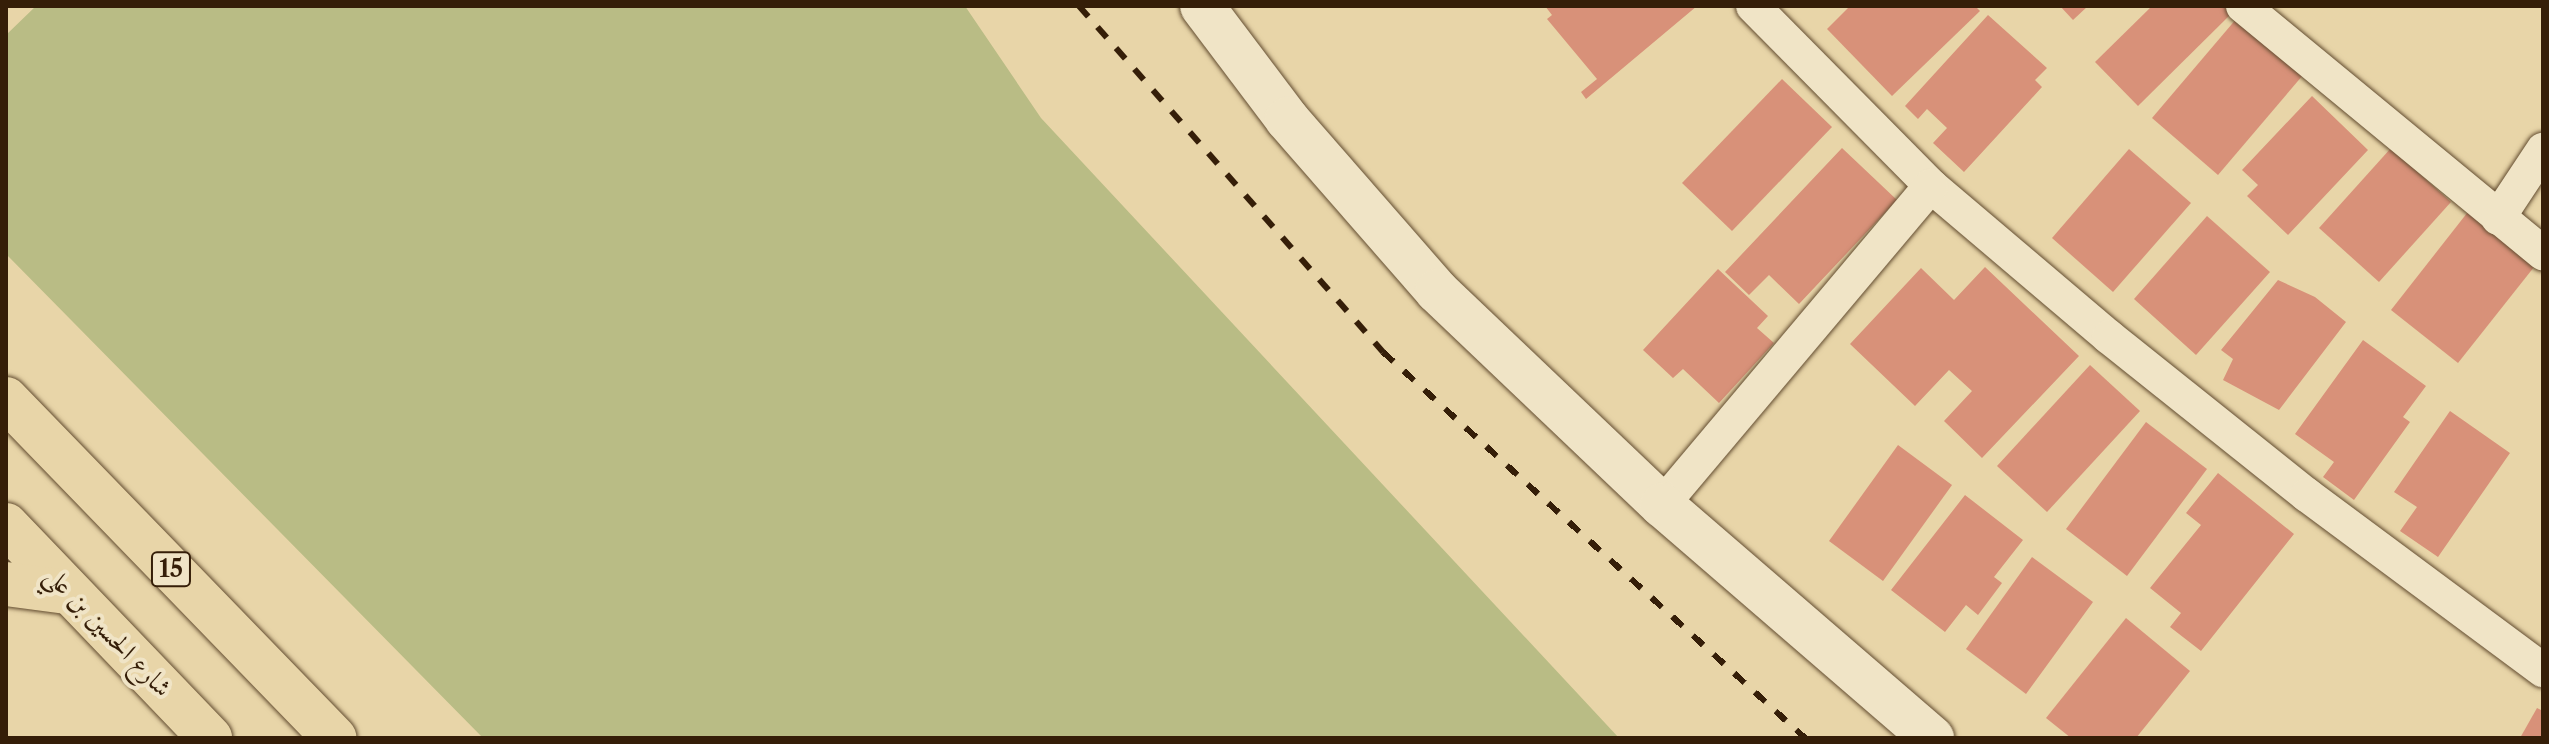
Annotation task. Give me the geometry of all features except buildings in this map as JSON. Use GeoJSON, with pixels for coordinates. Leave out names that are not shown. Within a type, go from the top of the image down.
{"type":"FeatureCollection","features":[{"type":"Feature","properties":{"kind":"highway","name":"15"},"geometry":{"type":"LineString","coordinates":[[6,399],[335,738]]}},
{"type":"Feature","properties":{"kind":"highway","name":"شارع الحسين بن علي"},"geometry":{"type":"LineString","coordinates":[[6,525],[66,592],[210,738]]}},
{"type":"Feature","properties":{"kind":"highway"},"geometry":{"type":"LineString","coordinates":[[6,584],[66,592]]}},
{"type":"Feature","properties":{"kind":"street"},"geometry":{"type":"LineString","coordinates":[[1202,6],[1287,119],[1437,291],[1662,505],[1932,738]]}},
{"type":"Feature","properties":{"kind":"street"},"geometry":{"type":"LineString","coordinates":[[1753,6],[1931,186],[2295,486],[2543,670]]}},
{"type":"Feature","properties":{"kind":"street"},"geometry":{"type":"LineString","coordinates":[[2243,6],[2543,253]]}},
{"type":"Feature","properties":{"kind":"street"},"geometry":{"type":"LineString","coordinates":[[2498,218],[2543,150]]}},
{"type":"Feature","properties":{"kind":"street"},"geometry":{"type":"LineString","coordinates":[[1662,505],[1931,186]]}},
{"type":"Feature","properties":{"kind":"green space"},"geometry":{"type":"Polygon","coordinates":[[[36,6],[965,6],[1041,118],[1619,738],[483,738],[6,254],[6,35],[36,6]]]}},
{"type":"Feature","properties":{"kind":"railway"},"geometry":{"type":"LineString","coordinates":[[1079,6],[1383,352],[1805,738]]}}]}
